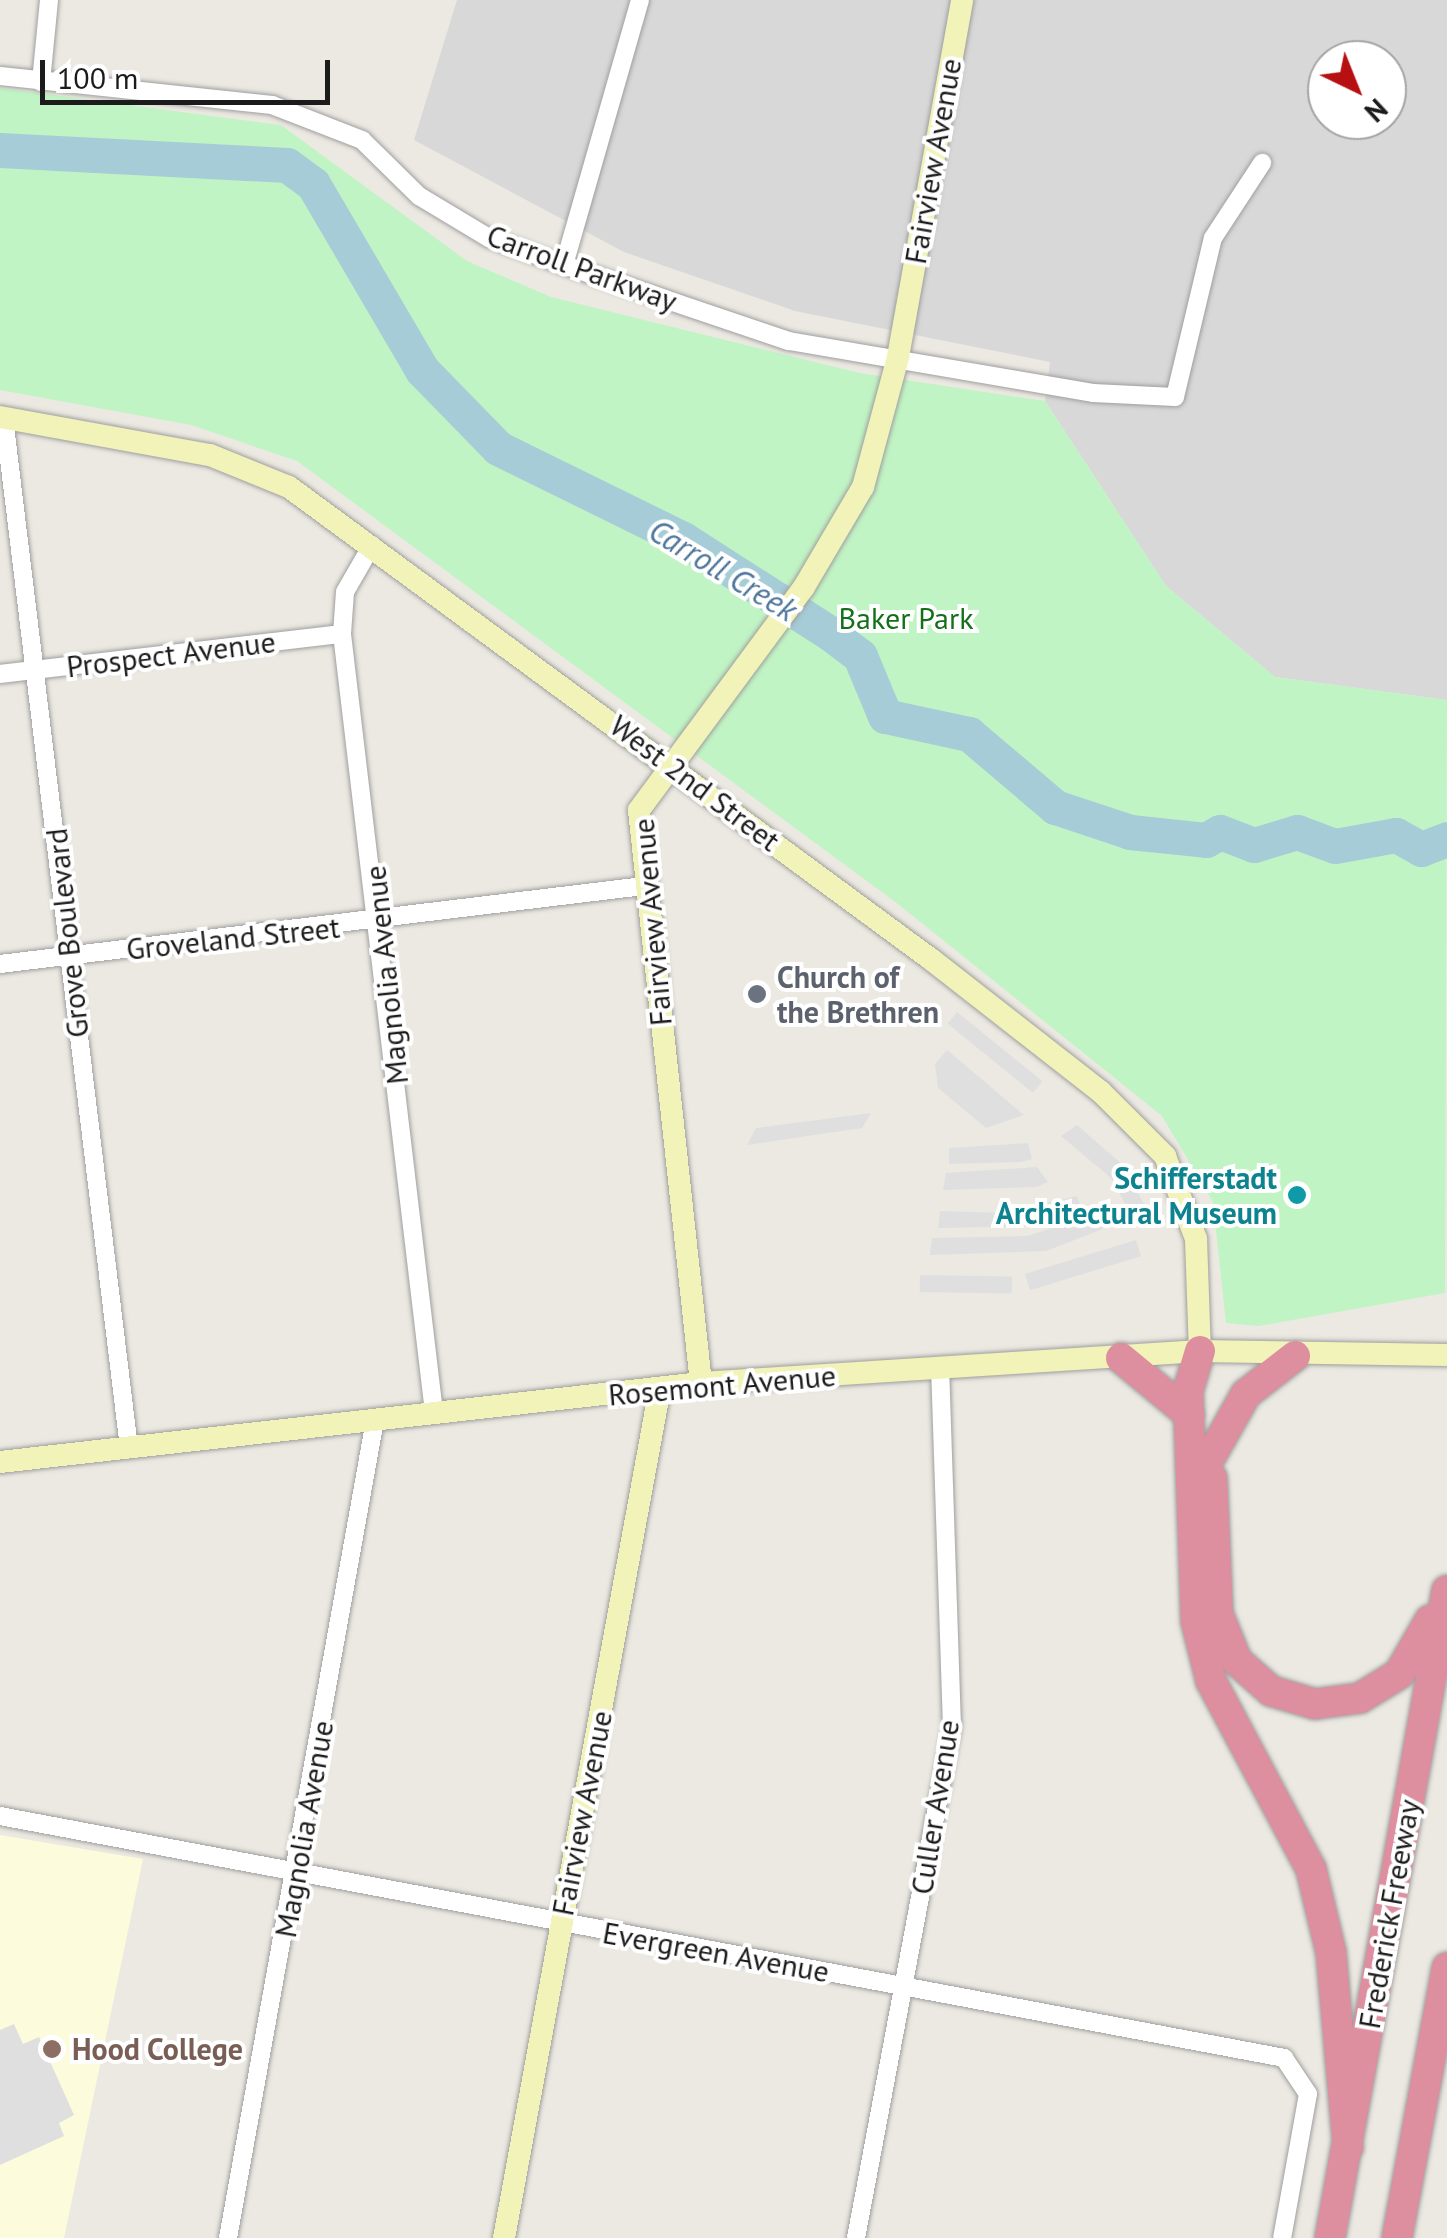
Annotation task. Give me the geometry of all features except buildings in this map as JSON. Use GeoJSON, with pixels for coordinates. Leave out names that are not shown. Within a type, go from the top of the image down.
{"type":"FeatureCollection","features":[{"type":"Feature","properties":{"kind":"highway"},"geometry":{"type":"LineString","coordinates":[[1200,1350],[1190,1415],[1203,1654],[1311,1869],[1331,1952],[1348,2147]]}},
{"type":"Feature","properties":{"kind":"highway"},"geometry":{"type":"LineString","coordinates":[[1200,1350],[1212,1456],[1218,1614],[1237,1661],[1271,1692],[1326,1704],[1381,1688],[1413,1656],[1447,1575]]}},
{"type":"Feature","properties":{"kind":"highway"},"geometry":{"type":"LineString","coordinates":[[1212,1456],[1246,1394],[1295,1356]]}},
{"type":"Feature","properties":{"kind":"highway"},"geometry":{"type":"LineString","coordinates":[[1121,1358],[1190,1415]]}},
{"type":"Feature","properties":{"kind":"highway","name":"Frederick Freeway"},"geometry":{"type":"LineString","coordinates":[[1330,2238],[1447,1590]]}},
{"type":"Feature","properties":{"kind":"highway"},"geometry":{"type":"LineString","coordinates":[[1397,2238],[1447,1968]]}},
{"type":"Feature","properties":{"kind":"street"},"geometry":{"type":"LineString","coordinates":[[41,82],[49,0]]}},
{"type":"Feature","properties":{"kind":"street"},"geometry":{"type":"LineString","coordinates":[[564,265],[640,0]]}},
{"type":"Feature","properties":{"kind":"street","name":"Fairview Avenue"},"geometry":{"type":"LineString","coordinates":[[701,1383],[644,886],[639,810],[804,586],[863,487],[898,357],[962,0]]}},
{"type":"Feature","properties":{"kind":"street","name":"Carroll Parkway"},"geometry":{"type":"LineString","coordinates":[[0,76],[272,105],[362,140],[419,196],[489,238],[564,265],[788,340],[1094,393],[1175,397],[1213,238],[1262,164]]}},
{"type":"Feature","properties":{"kind":"street","name":"West 2nd Street"},"geometry":{"type":"LineString","coordinates":[[2,418],[236,464],[290,487],[670,765],[1143,1130],[1193,1224],[1200,1350]]}},
{"type":"Feature","properties":{"kind":"street","name":"Grove Boulevard"},"geometry":{"type":"LineString","coordinates":[[2,418],[129,1448]]}},
{"type":"Feature","properties":{"kind":"street","name":"Magnolia Avenue"},"geometry":{"type":"LineString","coordinates":[[372,544],[345,592],[342,634],[382,921],[434,1413]]}},
{"type":"Feature","properties":{"kind":"street","name":"Prospect Avenue"},"geometry":{"type":"LineString","coordinates":[[0,674],[342,634]]}},
{"type":"Feature","properties":{"kind":"street","name":"Groveland Street"},"geometry":{"type":"LineString","coordinates":[[0,964],[382,921],[644,886]]}},
{"type":"Feature","properties":{"kind":"street","name":"Rosemont Avenue"},"geometry":{"type":"LineString","coordinates":[[0,1462],[701,1383],[1200,1350],[1295,1356],[1447,1355]]}},
{"type":"Feature","properties":{"kind":"street","name":"Culler Avenue"},"geometry":{"type":"LineString","coordinates":[[856,2238],[952,1727],[940,1370]]}},
{"type":"Feature","properties":{"kind":"street","name":"Fairview Avenue"},"geometry":{"type":"LineString","coordinates":[[504,2238],[660,1388]]}},
{"type":"Feature","properties":{"kind":"street","name":"Magnolia Avenue"},"geometry":{"type":"LineString","coordinates":[[228,2238],[297,1873],[374,1420]]}},
{"type":"Feature","properties":{"kind":"street","name":"Evergreen Avenue"},"geometry":{"type":"LineString","coordinates":[[0,1816],[1284,2058],[1306,2080],[1282,2238]]}},
{"type":"Feature","properties":{"kind":"shaded area"},"geometry":{"type":"Polygon","coordinates":[[[457,0],[1447,0],[1447,700],[1275,677],[1166,586],[1045,401],[1050,362],[795,311],[624,252],[414,140],[457,0]]]}},
{"type":"Feature","properties":{"kind":"shaded area"},"geometry":{"type":"Polygon","coordinates":[[[957,1012],[1042,1081],[1033,1093],[948,1024],[957,1012]]]}},
{"type":"Feature","properties":{"kind":"shaded area"},"geometry":{"type":"Polygon","coordinates":[[[947,1050],[1024,1115],[986,1128],[938,1088],[935,1064],[947,1050]]]}},
{"type":"Feature","properties":{"kind":"shaded area"},"geometry":{"type":"Polygon","coordinates":[[[871,1113],[862,1128],[747,1145],[756,1128],[871,1113]]]}},
{"type":"Feature","properties":{"kind":"shaded area"},"geometry":{"type":"Polygon","coordinates":[[[1077,1125],[1124,1166],[1152,1220],[1137,1225],[1111,1178],[1061,1136],[1077,1125]]]}},
{"type":"Feature","properties":{"kind":"shaded area"},"geometry":{"type":"Polygon","coordinates":[[[1028,1143],[1032,1159],[1021,1162],[949,1164],[949,1148],[1028,1143]]]}},
{"type":"Feature","properties":{"kind":"shaded area"},"geometry":{"type":"Polygon","coordinates":[[[1037,1167],[1048,1182],[1037,1187],[943,1190],[946,1173],[1037,1167]]]}},
{"type":"Feature","properties":{"kind":"shaded area"},"geometry":{"type":"Polygon","coordinates":[[[1077,1196],[1083,1212],[1038,1226],[938,1228],[940,1211],[1003,1213],[1077,1196]]]}},
{"type":"Feature","properties":{"kind":"shaded area"},"geometry":{"type":"Polygon","coordinates":[[[1097,1214],[1103,1229],[1046,1251],[930,1255],[932,1238],[1027,1236],[1097,1214]]]}},
{"type":"Feature","properties":{"kind":"shaded area"},"geometry":{"type":"Polygon","coordinates":[[[1136,1240],[1141,1256],[1030,1290],[1025,1274],[1136,1240]]]}},
{"type":"Feature","properties":{"kind":"shaded area"},"geometry":{"type":"Polygon","coordinates":[[[920,1275],[1012,1277],[1012,1294],[920,1292],[920,1275]]]}},
{"type":"Feature","properties":{"kind":"shaded area","name":"Hood College"},"geometry":{"type":"Polygon","coordinates":[[[0,1835],[143,1859],[64,2238],[0,2238],[0,1835]]]}},
{"type":"Feature","properties":{"kind":"shaded area"},"geometry":{"type":"Polygon","coordinates":[[[14,2024],[23,2044],[39,2037],[74,2115],[59,2123],[64,2136],[0,2165],[0,2030],[14,2024]]]}},
{"type":"Feature","properties":{"kind":"green space","name":"Baker Park"},"geometry":{"type":"Polygon","coordinates":[[[0,88],[281,125],[467,261],[551,297],[860,373],[1045,401],[1166,586],[1275,677],[1447,700],[1445,1293],[1259,1326],[1226,1323],[1213,1202],[1162,1116],[898,904],[297,461],[191,425],[0,390],[0,88]]]}},
{"type":"Feature","properties":{"kind":"waterway","name":"Carroll Creek"},"geometry":{"type":"LineString","coordinates":[[0,150],[287,165],[313,184],[422,370],[498,448],[683,539],[831,634],[860,656],[885,716],[969,734],[1055,807],[1130,832],[1206,840],[1220,832],[1254,845],[1297,832],[1335,846],[1396,835],[1421,849],[1447,839]]}},
{"type":"Feature","properties":{"kind":"place","name":"Church of the Brethren"},"geometry":{"type":"Point","coordinates":[757,994]}},
{"type":"Feature","properties":{"kind":"place","name":"Schifferstadt Architectural Museum"},"geometry":{"type":"Point","coordinates":[1297,1195]}},
{"type":"Feature","properties":{"kind":"place","name":"Hood College"},"geometry":{"type":"Point","coordinates":[52,2049]}}]}
